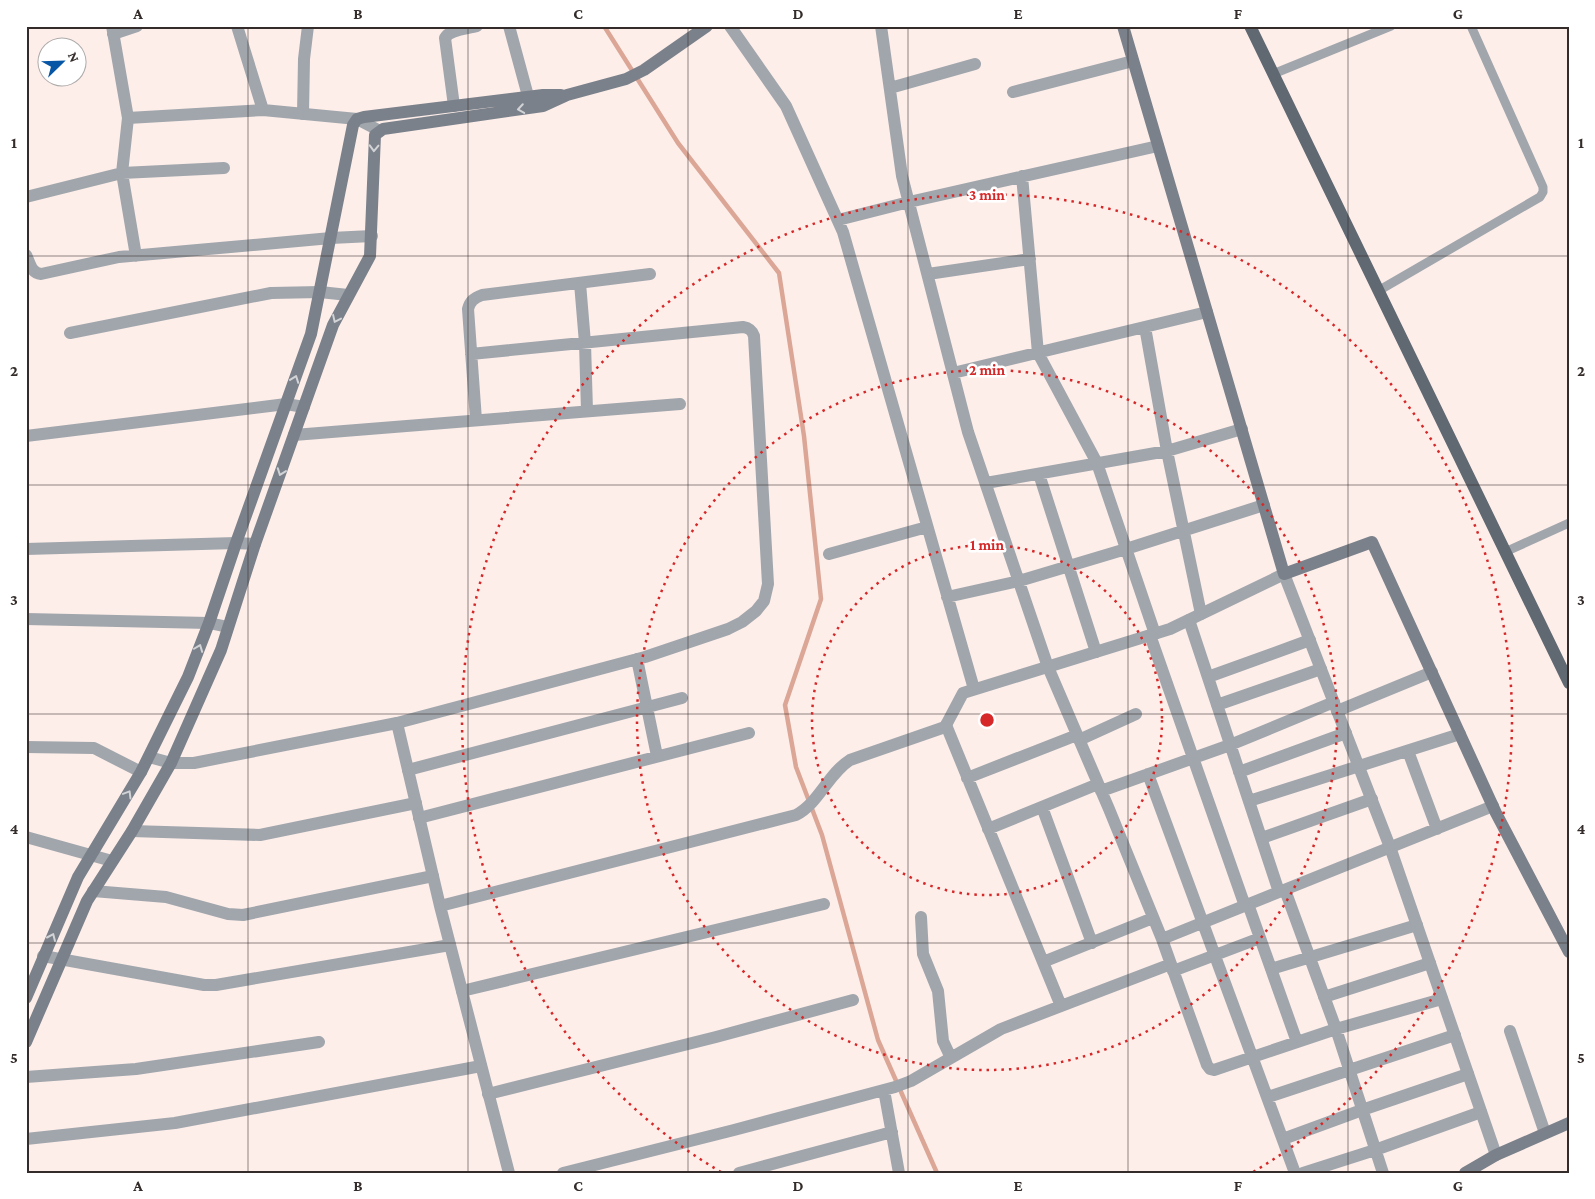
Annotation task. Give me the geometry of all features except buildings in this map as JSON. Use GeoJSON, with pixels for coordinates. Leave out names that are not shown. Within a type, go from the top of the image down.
{"type":"FeatureCollection","features":[{"type":"Feature","properties":{"kind":"main road"},"geometry":{"type":"LineString","coordinates":[[26,998],[78,877],[142,772],[188,677],[209,623],[311,334],[353,125],[357,119],[454,106],[543,106],[567,95],[626,79],[644,70],[706,26]]}},
{"type":"Feature","properties":{"kind":"main road"},"geometry":{"type":"LineString","coordinates":[[1123,26],[1284,574],[1372,542],[1493,806],[1569,952]]}},
{"type":"Feature","properties":{"kind":"main road"},"geometry":{"type":"LineString","coordinates":[[1250,26],[1569,683]]}},
{"type":"Feature","properties":{"kind":"main road"},"geometry":{"type":"LineString","coordinates":[[26,1042],[87,900],[132,831],[171,763],[221,650],[255,544],[333,325],[370,256],[375,135],[380,131],[496,107],[528,96],[567,95]]}},
{"type":"Feature","properties":{"kind":"main road"},"geometry":{"type":"LineString","coordinates":[[1465,1173],[1496,1154],[1569,1123]]}},
{"type":"Feature","properties":{"kind":"street"},"geometry":{"type":"LineString","coordinates":[[136,256],[122,173],[128,118],[112,30],[137,26]]}},
{"type":"Feature","properties":{"kind":"street"},"geometry":{"type":"LineString","coordinates":[[237,26],[263,110]]}},
{"type":"Feature","properties":{"kind":"street"},"geometry":{"type":"LineString","coordinates":[[303,114],[304,59],[308,26]]}},
{"type":"Feature","properties":{"kind":"street"},"geometry":{"type":"LineString","coordinates":[[454,106],[445,38],[451,32],[476,26]]}},
{"type":"Feature","properties":{"kind":"street"},"geometry":{"type":"LineString","coordinates":[[509,26],[528,96]]}},
{"type":"Feature","properties":{"kind":"street"},"geometry":{"type":"LineString","coordinates":[[730,26],[786,106],[846,240],[974,690]]}},
{"type":"Feature","properties":{"kind":"street"},"geometry":{"type":"LineString","coordinates":[[881,26],[902,176],[968,432],[1048,667],[1100,787],[1162,939],[1207,1066],[1219,1069],[1336,1029],[1442,998]]}},
{"type":"Feature","properties":{"kind":"street"},"geometry":{"type":"LineString","coordinates":[[1013,92],[1133,60]]}},
{"type":"Feature","properties":{"kind":"street"},"geometry":{"type":"LineString","coordinates":[[890,88],[975,64]]}},
{"type":"Feature","properties":{"kind":"street"},"geometry":{"type":"LineString","coordinates":[[128,118],[263,110],[357,119],[380,131]]}},
{"type":"Feature","properties":{"kind":"street"},"geometry":{"type":"LineString","coordinates":[[838,220],[909,202],[1158,146]]}},
{"type":"Feature","properties":{"kind":"street"},"geometry":{"type":"LineString","coordinates":[[26,197],[122,173],[224,168]]}},
{"type":"Feature","properties":{"kind":"street"},"geometry":{"type":"LineString","coordinates":[[1022,176],[1038,352],[1097,463],[1193,757],[1297,1042]]}},
{"type":"Feature","properties":{"kind":"street"},"geometry":{"type":"LineString","coordinates":[[26,255],[33,270],[41,274],[119,257],[372,236]]}},
{"type":"Feature","properties":{"kind":"street"},"geometry":{"type":"LineString","coordinates":[[928,274],[1030,258]]}},
{"type":"Feature","properties":{"kind":"street"},"geometry":{"type":"LineString","coordinates":[[476,420],[468,309],[470,302],[482,295],[650,274]]}},
{"type":"Feature","properties":{"kind":"street"},"geometry":{"type":"LineString","coordinates":[[580,283],[585,342],[587,411]]}},
{"type":"Feature","properties":{"kind":"street"},"geometry":{"type":"LineString","coordinates":[[70,333],[271,293],[320,292],[348,294]]}},
{"type":"Feature","properties":{"kind":"street"},"geometry":{"type":"LineString","coordinates":[[953,373],[1207,312]]}},
{"type":"Feature","properties":{"kind":"street"},"geometry":{"type":"LineString","coordinates":[[148,757],[171,763],[194,763],[397,723],[637,659],[728,629],[742,622],[756,611],[764,601],[768,584],[754,336],[752,331],[743,327],[471,354]]}},
{"type":"Feature","properties":{"kind":"street"},"geometry":{"type":"LineString","coordinates":[[1145,327],[1167,451],[1202,614]]}},
{"type":"Feature","properties":{"kind":"street"},"geometry":{"type":"LineString","coordinates":[[26,436],[286,404],[304,407]]}},
{"type":"Feature","properties":{"kind":"street"},"geometry":{"type":"LineString","coordinates":[[294,435],[680,404]]}},
{"type":"Feature","properties":{"kind":"street"},"geometry":{"type":"LineString","coordinates":[[986,483],[1167,451],[1242,429]]}},
{"type":"Feature","properties":{"kind":"street"},"geometry":{"type":"LineString","coordinates":[[1039,474],[1096,652]]}},
{"type":"Feature","properties":{"kind":"street"},"geometry":{"type":"LineString","coordinates":[[948,597],[1019,581],[1264,505]]}},
{"type":"Feature","properties":{"kind":"street"},"geometry":{"type":"LineString","coordinates":[[829,554],[927,527]]}},
{"type":"Feature","properties":{"kind":"street"},"geometry":{"type":"LineString","coordinates":[[26,549],[255,544]]}},
{"type":"Feature","properties":{"kind":"street"},"geometry":{"type":"LineString","coordinates":[[440,906],[796,815],[806,809],[839,770],[850,760],[945,727],[963,693],[1170,629],[1284,574],[1390,847],[1496,1154]]}},
{"type":"Feature","properties":{"kind":"street"},"geometry":{"type":"LineString","coordinates":[[26,620],[209,623],[228,627]]}},
{"type":"Feature","properties":{"kind":"street"},"geometry":{"type":"LineString","coordinates":[[1189,620],[1262,838],[1336,1029],[1383,1173]]}},
{"type":"Feature","properties":{"kind":"street"},"geometry":{"type":"LineString","coordinates":[[1208,677],[1310,640]]}},
{"type":"Feature","properties":{"kind":"street"},"geometry":{"type":"LineString","coordinates":[[637,659],[657,756]]}},
{"type":"Feature","properties":{"kind":"street"},"geometry":{"type":"LineString","coordinates":[[1217,705],[1321,669]]}},
{"type":"Feature","properties":{"kind":"street"},"geometry":{"type":"LineString","coordinates":[[988,829],[1042,807],[1100,787],[1148,774],[1432,672]]}},
{"type":"Feature","properties":{"kind":"street"},"geometry":{"type":"LineString","coordinates":[[408,770],[682,698]]}},
{"type":"Feature","properties":{"kind":"street"},"geometry":{"type":"LineString","coordinates":[[967,778],[1136,714]]}},
{"type":"Feature","properties":{"kind":"street"},"geometry":{"type":"LineString","coordinates":[[397,723],[440,906],[509,1173]]}},
{"type":"Feature","properties":{"kind":"street"},"geometry":{"type":"LineString","coordinates":[[946,725],[1061,1006]]}},
{"type":"Feature","properties":{"kind":"street"},"geometry":{"type":"LineString","coordinates":[[1239,772],[1346,732]]}},
{"type":"Feature","properties":{"kind":"street"},"geometry":{"type":"LineString","coordinates":[[419,818],[749,733]]}},
{"type":"Feature","properties":{"kind":"street"},"geometry":{"type":"LineString","coordinates":[[1249,801],[1460,734]]}},
{"type":"Feature","properties":{"kind":"street"},"geometry":{"type":"LineString","coordinates":[[26,747],[94,748],[142,772]]}},
{"type":"Feature","properties":{"kind":"street"},"geometry":{"type":"LineString","coordinates":[[1408,750],[1437,829]]}},
{"type":"Feature","properties":{"kind":"street"},"geometry":{"type":"LineString","coordinates":[[1148,774],[1296,1173]]}},
{"type":"Feature","properties":{"kind":"street"},"geometry":{"type":"LineString","coordinates":[[1262,838],[1372,799]]}},
{"type":"Feature","properties":{"kind":"street"},"geometry":{"type":"LineString","coordinates":[[132,831],[260,835],[416,803]]}},
{"type":"Feature","properties":{"kind":"street"},"geometry":{"type":"LineString","coordinates":[[1162,939],[1493,806]]}},
{"type":"Feature","properties":{"kind":"street"},"geometry":{"type":"LineString","coordinates":[[1042,807],[1092,943]]}},
{"type":"Feature","properties":{"kind":"street"},"geometry":{"type":"LineString","coordinates":[[26,837],[112,861]]}},
{"type":"Feature","properties":{"kind":"street"},"geometry":{"type":"LineString","coordinates":[[93,891],[166,897],[228,914],[243,915],[433,876]]}},
{"type":"Feature","properties":{"kind":"street"},"geometry":{"type":"LineString","coordinates":[[462,991],[824,904]]}},
{"type":"Feature","properties":{"kind":"street"},"geometry":{"type":"LineString","coordinates":[[921,917],[923,954],[938,991],[943,1041],[951,1058]]}},
{"type":"Feature","properties":{"kind":"street"},"geometry":{"type":"LineString","coordinates":[[1043,962],[1153,918]]}},
{"type":"Feature","properties":{"kind":"street"},"geometry":{"type":"LineString","coordinates":[[1271,968],[1417,925]]}},
{"type":"Feature","properties":{"kind":"street"},"geometry":{"type":"LineString","coordinates":[[563,1173],[607,1167],[911,1081],[1001,1029],[1172,967],[1215,956],[1260,938]]}},
{"type":"Feature","properties":{"kind":"street"},"geometry":{"type":"LineString","coordinates":[[43,956],[204,985],[216,985],[450,945]]}},
{"type":"Feature","properties":{"kind":"street"},"geometry":{"type":"LineString","coordinates":[[1324,997],[1430,963]]}},
{"type":"Feature","properties":{"kind":"street"},"geometry":{"type":"LineString","coordinates":[[488,1094],[716,1037],[853,1000]]}},
{"type":"Feature","properties":{"kind":"street"},"geometry":{"type":"LineString","coordinates":[[1510,1031],[1545,1133]]}},
{"type":"Feature","properties":{"kind":"street"},"geometry":{"type":"LineString","coordinates":[[1268,1097],[1455,1035]]}},
{"type":"Feature","properties":{"kind":"street"},"geometry":{"type":"LineString","coordinates":[[26,1077],[136,1069],[319,1042]]}},
{"type":"Feature","properties":{"kind":"street"},"geometry":{"type":"LineString","coordinates":[[26,1139],[175,1123],[481,1066]]}},
{"type":"Feature","properties":{"kind":"street"},"geometry":{"type":"LineString","coordinates":[[1283,1139],[1468,1074]]}},
{"type":"Feature","properties":{"kind":"street"},"geometry":{"type":"LineString","coordinates":[[889,1088],[892,1132],[899,1173]]}},
{"type":"Feature","properties":{"kind":"street"},"geometry":{"type":"LineString","coordinates":[[1303,1173],[1482,1112]]}},
{"type":"Feature","properties":{"kind":"street"},"geometry":{"type":"LineString","coordinates":[[739,1173],[892,1132]]}},
{"type":"Feature","properties":{"kind":"lane"},"geometry":{"type":"LineString","coordinates":[[1273,74],[1391,26]]}},
{"type":"Feature","properties":{"kind":"lane"},"geometry":{"type":"LineString","coordinates":[[1378,291],[1540,197],[1543,192],[1543,187],[1472,26]]}},
{"type":"Feature","properties":{"kind":"lane"},"geometry":{"type":"LineString","coordinates":[[1505,552],[1569,523]]}},
{"type":"Feature","properties":{"kind":"waterway"},"geometry":{"type":"LineString","coordinates":[[604,26],[678,143],[779,273],[804,436],[821,599],[785,705],[796,767],[822,835],[878,1040],[937,1173]]}}]}
